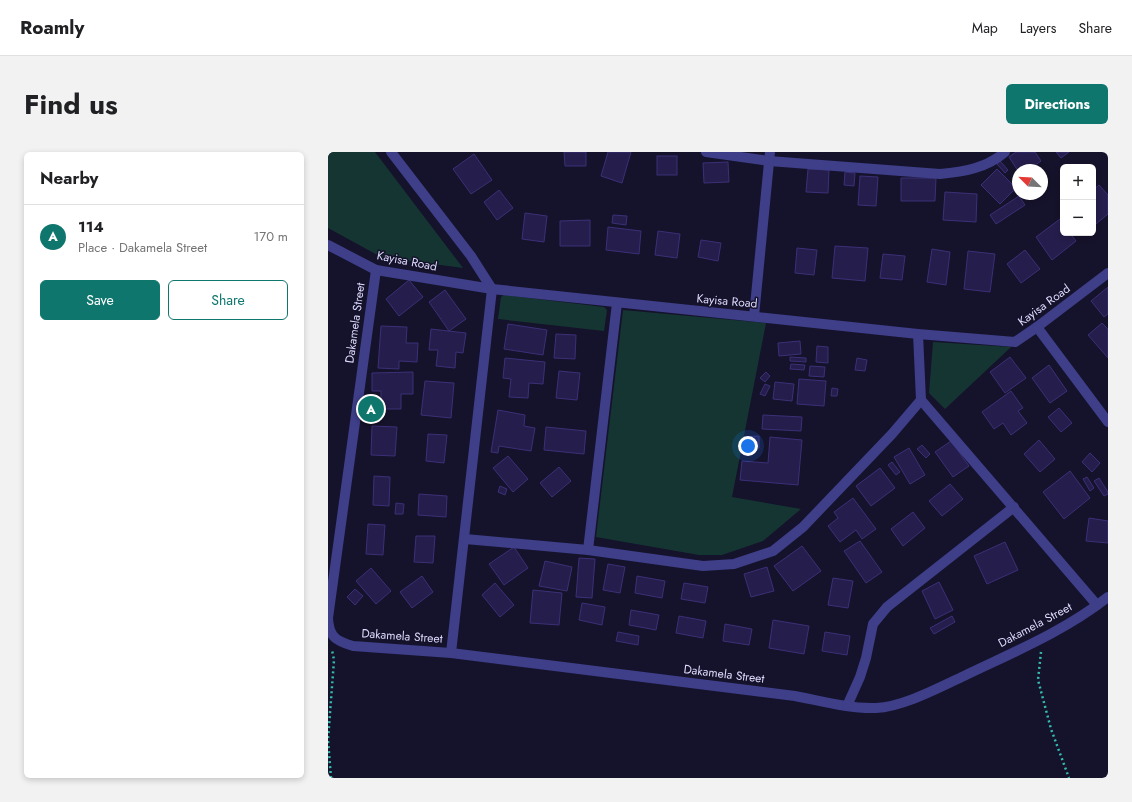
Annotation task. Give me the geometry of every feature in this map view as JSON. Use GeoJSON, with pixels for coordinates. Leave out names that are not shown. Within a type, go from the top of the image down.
{"type":"FeatureCollection","features":[{"type":"Feature","properties":{"kind":"street"},"geometry":{"type":"LineString","coordinates":[[391,152],[471,256],[492,289],[451,653]]}},
{"type":"Feature","properties":{"kind":"street"},"geometry":{"type":"LineString","coordinates":[[706,152],[940,174],[977,168],[1001,156],[1005,152]]}},
{"type":"Feature","properties":{"kind":"street"},"geometry":{"type":"LineString","coordinates":[[754,316],[770,157]]}},
{"type":"Feature","properties":{"kind":"street","name":"Kayisa Road"},"geometry":{"type":"LineString","coordinates":[[328,245],[376,270],[492,289],[918,334],[1015,342],[1108,273]]}},
{"type":"Feature","properties":{"kind":"street","name":"Dakamela Street"},"geometry":{"type":"LineString","coordinates":[[376,270],[328,618],[329,629],[334,637],[342,643],[353,646],[451,653],[795,696],[847,706],[877,708],[900,703],[928,693],[1043,638],[1063,628],[1108,596]]}},
{"type":"Feature","properties":{"kind":"street"},"geometry":{"type":"LineString","coordinates":[[588,550],[617,303]]}},
{"type":"Feature","properties":{"kind":"street"},"geometry":{"type":"LineString","coordinates":[[1037,327],[1108,422]]}},
{"type":"Feature","properties":{"kind":"street"},"geometry":{"type":"LineString","coordinates":[[918,334],[921,400],[1097,605]]}},
{"type":"Feature","properties":{"kind":"street"},"geometry":{"type":"LineString","coordinates":[[465,539],[588,550],[703,566],[734,564],[773,551],[803,526],[892,434],[921,400]]}},
{"type":"Feature","properties":{"kind":"street"},"geometry":{"type":"LineString","coordinates":[[847,706],[860,678],[873,624],[878,617],[887,607],[1014,507]]}},
{"type":"Feature","properties":{"kind":"path"},"geometry":{"type":"LineString","coordinates":[[329,629],[334,660],[328,740],[331,778]]}},
{"type":"Feature","properties":{"kind":"path"},"geometry":{"type":"LineString","coordinates":[[1043,638],[1038,680],[1051,729],[1069,778]]}},
{"type":"Feature","properties":{"kind":"green space"},"geometry":{"type":"Polygon","coordinates":[[[328,152],[375,152],[463,268],[381,257],[328,228],[328,152]]]}},
{"type":"Feature","properties":{"kind":"green space"},"geometry":{"type":"Polygon","coordinates":[[[504,295],[604,307],[607,310],[604,331],[498,319],[501,297],[504,295]]]}},
{"type":"Feature","properties":{"kind":"green space"},"geometry":{"type":"Polygon","coordinates":[[[623,310],[766,323],[732,497],[801,509],[763,541],[722,555],[699,555],[596,537],[623,310]]]}},
{"type":"Feature","properties":{"kind":"green space"},"geometry":{"type":"Polygon","coordinates":[[[933,342],[1011,347],[945,409],[929,393],[933,342]]]}},
{"type":"Feature","properties":{"kind":"building"},"geometry":{"type":"Polygon","coordinates":[[[564,152],[586,152],[586,166],[565,166],[564,152]]]}},
{"type":"Feature","properties":{"kind":"building"},"geometry":{"type":"Polygon","coordinates":[[[608,152],[631,152],[622,183],[601,176],[608,152]]]}},
{"type":"Feature","properties":{"kind":"building"},"geometry":{"type":"Polygon","coordinates":[[[1016,152],[1035,152],[1041,161],[1037,164],[1014,164],[1009,157],[1016,152]]]}},
{"type":"Feature","properties":{"kind":"building"},"geometry":{"type":"Polygon","coordinates":[[[1056,152],[1069,152],[1061,158],[1056,152]]]}},
{"type":"Feature","properties":{"kind":"building"},"geometry":{"type":"Polygon","coordinates":[[[474,154],[492,180],[471,194],[453,169],[474,154]]]}},
{"type":"Feature","properties":{"kind":"building"},"geometry":{"type":"Polygon","coordinates":[[[657,156],[677,156],[677,175],[657,175],[657,156]]]}},
{"type":"Feature","properties":{"kind":"building"},"geometry":{"type":"Polygon","coordinates":[[[1000,161],[1008,170],[1005,173],[997,164],[1000,161]]]}},
{"type":"Feature","properties":{"kind":"building"},"geometry":{"type":"Polygon","coordinates":[[[728,162],[729,182],[704,183],[703,163],[728,162]]]}},
{"type":"Feature","properties":{"kind":"building"},"geometry":{"type":"Polygon","coordinates":[[[808,169],[829,170],[828,193],[806,192],[808,169]]]}},
{"type":"Feature","properties":{"kind":"building"},"geometry":{"type":"Polygon","coordinates":[[[997,169],[1012,184],[1012,192],[1000,204],[981,185],[997,169]]]}},
{"type":"Feature","properties":{"kind":"building"},"geometry":{"type":"Polygon","coordinates":[[[845,172],[855,173],[854,186],[844,185],[845,172]]]}},
{"type":"Feature","properties":{"kind":"building"},"geometry":{"type":"Polygon","coordinates":[[[860,176],[878,177],[876,206],[858,205],[860,176]]]}},
{"type":"Feature","properties":{"kind":"building"},"geometry":{"type":"Polygon","coordinates":[[[901,178],[936,178],[935,201],[901,201],[901,178]]]}},
{"type":"Feature","properties":{"kind":"building"},"geometry":{"type":"Polygon","coordinates":[[[1099,185],[1108,195],[1108,214],[1096,224],[1096,200],[1096,188],[1099,185]]]}},
{"type":"Feature","properties":{"kind":"building"},"geometry":{"type":"Polygon","coordinates":[[[499,190],[513,208],[497,220],[484,202],[499,190]]]}},
{"type":"Feature","properties":{"kind":"building"},"geometry":{"type":"Polygon","coordinates":[[[945,192],[977,194],[976,222],[943,220],[945,192]]]}},
{"type":"Feature","properties":{"kind":"building"},"geometry":{"type":"Polygon","coordinates":[[[1013,200],[1022,200],[1025,205],[996,224],[990,215],[1013,200]]]}},
{"type":"Feature","properties":{"kind":"building"},"geometry":{"type":"Polygon","coordinates":[[[525,213],[547,216],[544,242],[522,239],[525,213]]]}},
{"type":"Feature","properties":{"kind":"building"},"geometry":{"type":"Polygon","coordinates":[[[613,215],[627,216],[626,225],[612,223],[613,215]]]}},
{"type":"Feature","properties":{"kind":"building"},"geometry":{"type":"Polygon","coordinates":[[[1060,219],[1060,236],[1072,236],[1076,241],[1052,260],[1036,237],[1060,219]]]}},
{"type":"Feature","properties":{"kind":"building"},"geometry":{"type":"Polygon","coordinates":[[[590,220],[590,246],[560,246],[560,221],[590,220]]]}},
{"type":"Feature","properties":{"kind":"building"},"geometry":{"type":"Polygon","coordinates":[[[608,227],[641,231],[639,254],[606,250],[608,227]]]}},
{"type":"Feature","properties":{"kind":"building"},"geometry":{"type":"Polygon","coordinates":[[[658,231],[680,234],[677,258],[655,255],[658,231]]]}},
{"type":"Feature","properties":{"kind":"building"},"geometry":{"type":"Polygon","coordinates":[[[701,240],[721,243],[718,261],[698,257],[701,240]]]}},
{"type":"Feature","properties":{"kind":"building"},"geometry":{"type":"Polygon","coordinates":[[[835,246],[868,248],[865,281],[832,278],[835,246]]]}},
{"type":"Feature","properties":{"kind":"building"},"geometry":{"type":"Polygon","coordinates":[[[797,248],[817,250],[814,275],[795,273],[797,248]]]}},
{"type":"Feature","properties":{"kind":"building"},"geometry":{"type":"Polygon","coordinates":[[[932,249],[950,252],[946,285],[927,282],[932,249]]]}},
{"type":"Feature","properties":{"kind":"building"},"geometry":{"type":"Polygon","coordinates":[[[1025,250],[1040,269],[1021,283],[1007,264],[1025,250]]]}},
{"type":"Feature","properties":{"kind":"building"},"geometry":{"type":"Polygon","coordinates":[[[968,251],[995,254],[990,292],[964,289],[968,251]]]}},
{"type":"Feature","properties":{"kind":"building"},"geometry":{"type":"Polygon","coordinates":[[[883,254],[905,256],[902,280],[880,278],[883,254]]]}},
{"type":"Feature","properties":{"kind":"building"},"geometry":{"type":"Polygon","coordinates":[[[409,280],[423,297],[399,316],[386,299],[409,280]]]}},
{"type":"Feature","properties":{"kind":"building"},"geometry":{"type":"Polygon","coordinates":[[[1108,287],[1108,314],[1104,317],[1091,301],[1108,287]]]}},
{"type":"Feature","properties":{"kind":"building"},"geometry":{"type":"Polygon","coordinates":[[[445,290],[466,319],[449,331],[429,302],[445,290]]]}},
{"type":"Feature","properties":{"kind":"building"},"geometry":{"type":"Polygon","coordinates":[[[1102,323],[1108,329],[1108,358],[1088,335],[1102,323]]]}},
{"type":"Feature","properties":{"kind":"building"},"geometry":{"type":"Polygon","coordinates":[[[508,324],[547,330],[543,355],[504,349],[508,324]]]}},
{"type":"Feature","properties":{"kind":"building"},"geometry":{"type":"Polygon","coordinates":[[[381,326],[407,327],[406,343],[418,343],[417,362],[399,361],[399,369],[378,368],[381,326]]]}},
{"type":"Feature","properties":{"kind":"building"},"geometry":{"type":"Polygon","coordinates":[[[431,329],[466,333],[463,353],[456,352],[455,368],[436,366],[438,350],[429,350],[431,329]]]}},
{"type":"Feature","properties":{"kind":"building"},"geometry":{"type":"Polygon","coordinates":[[[556,334],[576,335],[575,359],[554,358],[556,334]]]}},
{"type":"Feature","properties":{"kind":"building"},"geometry":{"type":"Polygon","coordinates":[[[800,341],[801,354],[779,356],[778,343],[800,341]]]}},
{"type":"Feature","properties":{"kind":"building"},"geometry":{"type":"Polygon","coordinates":[[[817,346],[828,347],[828,363],[816,362],[817,346]]]}},
{"type":"Feature","properties":{"kind":"building"},"geometry":{"type":"Polygon","coordinates":[[[790,357],[806,358],[806,362],[790,361],[790,357]]]}},
{"type":"Feature","properties":{"kind":"building"},"geometry":{"type":"Polygon","coordinates":[[[1010,357],[1026,378],[1005,393],[990,372],[1010,357]]]}},
{"type":"Feature","properties":{"kind":"building"},"geometry":{"type":"Polygon","coordinates":[[[505,358],[545,362],[543,384],[529,383],[528,398],[509,397],[511,379],[503,378],[505,358]]]}},
{"type":"Feature","properties":{"kind":"building"},"geometry":{"type":"Polygon","coordinates":[[[857,358],[867,360],[865,371],[855,370],[857,358]]]}},
{"type":"Feature","properties":{"kind":"building"},"geometry":{"type":"Polygon","coordinates":[[[791,364],[805,365],[804,370],[790,369],[791,364]]]}},
{"type":"Feature","properties":{"kind":"building"},"geometry":{"type":"Polygon","coordinates":[[[1049,365],[1067,391],[1050,403],[1032,378],[1049,365]]]}},
{"type":"Feature","properties":{"kind":"building"},"geometry":{"type":"Polygon","coordinates":[[[810,366],[825,367],[824,377],[809,376],[810,366]]]}},
{"type":"Feature","properties":{"kind":"building"},"geometry":{"type":"Polygon","coordinates":[[[559,371],[580,373],[577,400],[556,398],[559,371]]]}},
{"type":"Feature","properties":{"kind":"building"},"geometry":{"type":"Polygon","coordinates":[[[413,372],[413,394],[401,394],[401,409],[381,409],[381,391],[372,391],[372,373],[413,372]]]}},
{"type":"Feature","properties":{"kind":"building"},"geometry":{"type":"Polygon","coordinates":[[[766,372],[770,376],[765,382],[760,378],[766,372]]]}},
{"type":"Feature","properties":{"kind":"building"},"geometry":{"type":"Polygon","coordinates":[[[799,379],[826,381],[824,406],[797,404],[799,379]]]}},
{"type":"Feature","properties":{"kind":"building"},"geometry":{"type":"Polygon","coordinates":[[[425,381],[454,383],[451,418],[421,415],[425,381]]]}},
{"type":"Feature","properties":{"kind":"building"},"geometry":{"type":"Polygon","coordinates":[[[775,382],[794,384],[792,401],[773,399],[775,382]]]}},
{"type":"Feature","properties":{"kind":"building"},"geometry":{"type":"Polygon","coordinates":[[[765,384],[770,386],[765,396],[760,394],[765,384]]]}},
{"type":"Feature","properties":{"kind":"building"},"geometry":{"type":"Polygon","coordinates":[[[832,388],[838,389],[837,396],[831,396],[832,388]]]}},
{"type":"Feature","properties":{"kind":"building"},"geometry":{"type":"Polygon","coordinates":[[[1011,391],[1023,408],[1018,411],[1027,423],[1011,435],[1003,423],[994,429],[982,412],[1011,391]]]}},
{"type":"Feature","properties":{"kind":"building"},"geometry":{"type":"Polygon","coordinates":[[[1059,408],[1072,423],[1061,432],[1048,417],[1059,408]]]}},
{"type":"Feature","properties":{"kind":"building"},"geometry":{"type":"Polygon","coordinates":[[[498,410],[525,415],[524,426],[535,428],[531,451],[499,446],[498,453],[491,452],[498,410]]]}},
{"type":"Feature","properties":{"kind":"building"},"geometry":{"type":"Polygon","coordinates":[[[763,415],[802,417],[801,431],[762,429],[763,415]]]}},
{"type":"Feature","properties":{"kind":"building"},"geometry":{"type":"Polygon","coordinates":[[[372,426],[397,427],[395,456],[371,455],[372,426]]]}},
{"type":"Feature","properties":{"kind":"building"},"geometry":{"type":"Polygon","coordinates":[[[546,427],[586,431],[584,454],[544,450],[546,427]]]}},
{"type":"Feature","properties":{"kind":"building"},"geometry":{"type":"Polygon","coordinates":[[[428,434],[447,435],[444,463],[426,461],[428,434]]]}},
{"type":"Feature","properties":{"kind":"building"},"geometry":{"type":"Polygon","coordinates":[[[759,436],[759,448],[744,449],[743,437],[759,436]]]}},
{"type":"Feature","properties":{"kind":"building"},"geometry":{"type":"Polygon","coordinates":[[[770,437],[802,440],[798,485],[740,480],[742,461],[768,463],[770,437]]]}},
{"type":"Feature","properties":{"kind":"building"},"geometry":{"type":"Polygon","coordinates":[[[1039,440],[1055,459],[1040,472],[1024,454],[1039,440]]]}},
{"type":"Feature","properties":{"kind":"building"},"geometry":{"type":"Polygon","coordinates":[[[951,441],[969,466],[953,477],[935,452],[951,441]]]}},
{"type":"Feature","properties":{"kind":"building"},"geometry":{"type":"Polygon","coordinates":[[[922,445],[930,454],[926,458],[917,449],[922,445]]]}},
{"type":"Feature","properties":{"kind":"building"},"geometry":{"type":"Polygon","coordinates":[[[909,448],[925,475],[910,484],[894,457],[909,448]]]}},
{"type":"Feature","properties":{"kind":"building"},"geometry":{"type":"Polygon","coordinates":[[[1090,453],[1100,463],[1092,472],[1082,462],[1090,453]]]}},
{"type":"Feature","properties":{"kind":"building"},"geometry":{"type":"Polygon","coordinates":[[[508,456],[528,479],[513,492],[493,468],[508,456]]]}},
{"type":"Feature","properties":{"kind":"building"},"geometry":{"type":"Polygon","coordinates":[[[892,462],[900,472],[896,475],[888,465],[892,462]]]}},
{"type":"Feature","properties":{"kind":"building"},"geometry":{"type":"Polygon","coordinates":[[[559,467],[571,481],[552,497],[540,483],[559,467]]]}},
{"type":"Feature","properties":{"kind":"building"},"geometry":{"type":"Polygon","coordinates":[[[880,468],[895,488],[871,506],[856,486],[880,468]]]}},
{"type":"Feature","properties":{"kind":"building"},"geometry":{"type":"Polygon","coordinates":[[[1070,471],[1090,498],[1064,519],[1043,492],[1070,471]]]}},
{"type":"Feature","properties":{"kind":"building"},"geometry":{"type":"Polygon","coordinates":[[[374,476],[390,477],[389,506],[373,505],[374,476]]]}},
{"type":"Feature","properties":{"kind":"building"},"geometry":{"type":"Polygon","coordinates":[[[1087,477],[1094,488],[1090,491],[1083,479],[1087,477]]]}},
{"type":"Feature","properties":{"kind":"building"},"geometry":{"type":"Polygon","coordinates":[[[1099,478],[1108,492],[1108,494],[1104,496],[1094,481],[1099,478]]]}},
{"type":"Feature","properties":{"kind":"building"},"geometry":{"type":"Polygon","coordinates":[[[950,484],[963,499],[942,516],[929,501],[950,484]]]}},
{"type":"Feature","properties":{"kind":"building"},"geometry":{"type":"Polygon","coordinates":[[[500,486],[507,489],[505,495],[498,492],[500,486]]]}},
{"type":"Feature","properties":{"kind":"building"},"geometry":{"type":"Polygon","coordinates":[[[419,494],[447,496],[446,517],[418,515],[419,494]]]}},
{"type":"Feature","properties":{"kind":"building"},"geometry":{"type":"Polygon","coordinates":[[[853,498],[876,529],[862,539],[856,530],[840,542],[828,526],[838,518],[834,512],[853,498]]]}},
{"type":"Feature","properties":{"kind":"building"},"geometry":{"type":"Polygon","coordinates":[[[396,503],[404,504],[403,514],[395,514],[396,503]]]}},
{"type":"Feature","properties":{"kind":"building"},"geometry":{"type":"Polygon","coordinates":[[[913,512],[925,528],[903,546],[891,529],[913,512]]]}},
{"type":"Feature","properties":{"kind":"building"},"geometry":{"type":"Polygon","coordinates":[[[1089,518],[1108,521],[1108,543],[1086,541],[1089,518]]]}},
{"type":"Feature","properties":{"kind":"building"},"geometry":{"type":"Polygon","coordinates":[[[368,524],[385,525],[383,555],[366,554],[368,524]]]}},
{"type":"Feature","properties":{"kind":"building"},"geometry":{"type":"Polygon","coordinates":[[[416,536],[435,536],[433,563],[414,562],[416,536]]]}},
{"type":"Feature","properties":{"kind":"building"},"geometry":{"type":"Polygon","coordinates":[[[860,541],[882,572],[866,583],[844,551],[860,541]]]}},
{"type":"Feature","properties":{"kind":"building"},"geometry":{"type":"Polygon","coordinates":[[[1005,542],[1018,570],[987,584],[974,556],[1005,542]]]}},
{"type":"Feature","properties":{"kind":"building"},"geometry":{"type":"Polygon","coordinates":[[[802,546],[821,571],[793,591],[774,566],[802,546]]]}},
{"type":"Feature","properties":{"kind":"building"},"geometry":{"type":"Polygon","coordinates":[[[514,547],[528,568],[504,585],[489,564],[514,547]]]}},
{"type":"Feature","properties":{"kind":"building"},"geometry":{"type":"Polygon","coordinates":[[[579,558],[595,559],[592,598],[576,597],[579,558]]]}},
{"type":"Feature","properties":{"kind":"building"},"geometry":{"type":"Polygon","coordinates":[[[545,561],[572,567],[567,591],[539,586],[545,561]]]}},
{"type":"Feature","properties":{"kind":"building"},"geometry":{"type":"Polygon","coordinates":[[[608,564],[625,567],[620,593],[603,590],[608,564]]]}},
{"type":"Feature","properties":{"kind":"building"},"geometry":{"type":"Polygon","coordinates":[[[767,567],[774,591],[751,597],[744,574],[767,567]]]}},
{"type":"Feature","properties":{"kind":"building"},"geometry":{"type":"Polygon","coordinates":[[[371,568],[391,591],[376,604],[356,581],[371,568]]]}},
{"type":"Feature","properties":{"kind":"building"},"geometry":{"type":"Polygon","coordinates":[[[422,576],[433,592],[412,608],[400,592],[422,576]]]}},
{"type":"Feature","properties":{"kind":"building"},"geometry":{"type":"Polygon","coordinates":[[[637,576],[665,581],[662,598],[635,593],[637,576]]]}},
{"type":"Feature","properties":{"kind":"building"},"geometry":{"type":"Polygon","coordinates":[[[833,578],[853,581],[848,608],[828,605],[833,578]]]}},
{"type":"Feature","properties":{"kind":"building"},"geometry":{"type":"Polygon","coordinates":[[[939,582],[953,610],[935,619],[922,591],[939,582]]]}},
{"type":"Feature","properties":{"kind":"building"},"geometry":{"type":"Polygon","coordinates":[[[495,583],[514,605],[500,617],[482,595],[495,583]]]}},
{"type":"Feature","properties":{"kind":"building"},"geometry":{"type":"Polygon","coordinates":[[[684,583],[708,587],[705,603],[681,599],[684,583]]]}},
{"type":"Feature","properties":{"kind":"building"},"geometry":{"type":"Polygon","coordinates":[[[355,589],[363,596],[355,605],[347,597],[355,589]]]}},
{"type":"Feature","properties":{"kind":"building"},"geometry":{"type":"Polygon","coordinates":[[[533,590],[562,593],[559,625],[530,623],[533,590]]]}},
{"type":"Feature","properties":{"kind":"building"},"geometry":{"type":"Polygon","coordinates":[[[582,603],[605,607],[602,625],[579,620],[582,603]]]}},
{"type":"Feature","properties":{"kind":"building"},"geometry":{"type":"Polygon","coordinates":[[[631,610],[659,615],[656,630],[629,625],[631,610]]]}},
{"type":"Feature","properties":{"kind":"building"},"geometry":{"type":"Polygon","coordinates":[[[679,616],[706,621],[703,638],[676,633],[679,616]]]}},
{"type":"Feature","properties":{"kind":"building"},"geometry":{"type":"Polygon","coordinates":[[[952,616],[955,622],[934,634],[930,628],[952,616]]]}},
{"type":"Feature","properties":{"kind":"building"},"geometry":{"type":"Polygon","coordinates":[[[773,620],[809,626],[804,654],[769,648],[773,620]]]}},
{"type":"Feature","properties":{"kind":"building"},"geometry":{"type":"Polygon","coordinates":[[[725,624],[752,629],[749,645],[723,641],[725,624]]]}},
{"type":"Feature","properties":{"kind":"building"},"geometry":{"type":"Polygon","coordinates":[[[618,632],[639,636],[638,645],[616,641],[618,632]]]}},
{"type":"Feature","properties":{"kind":"building"},"geometry":{"type":"Polygon","coordinates":[[[825,632],[850,636],[847,655],[822,651],[825,632]]]}},
{"type":"Feature","properties":{"kind":"place","name":"114"},"geometry":{"type":"Point","coordinates":[371,409]}}]}
